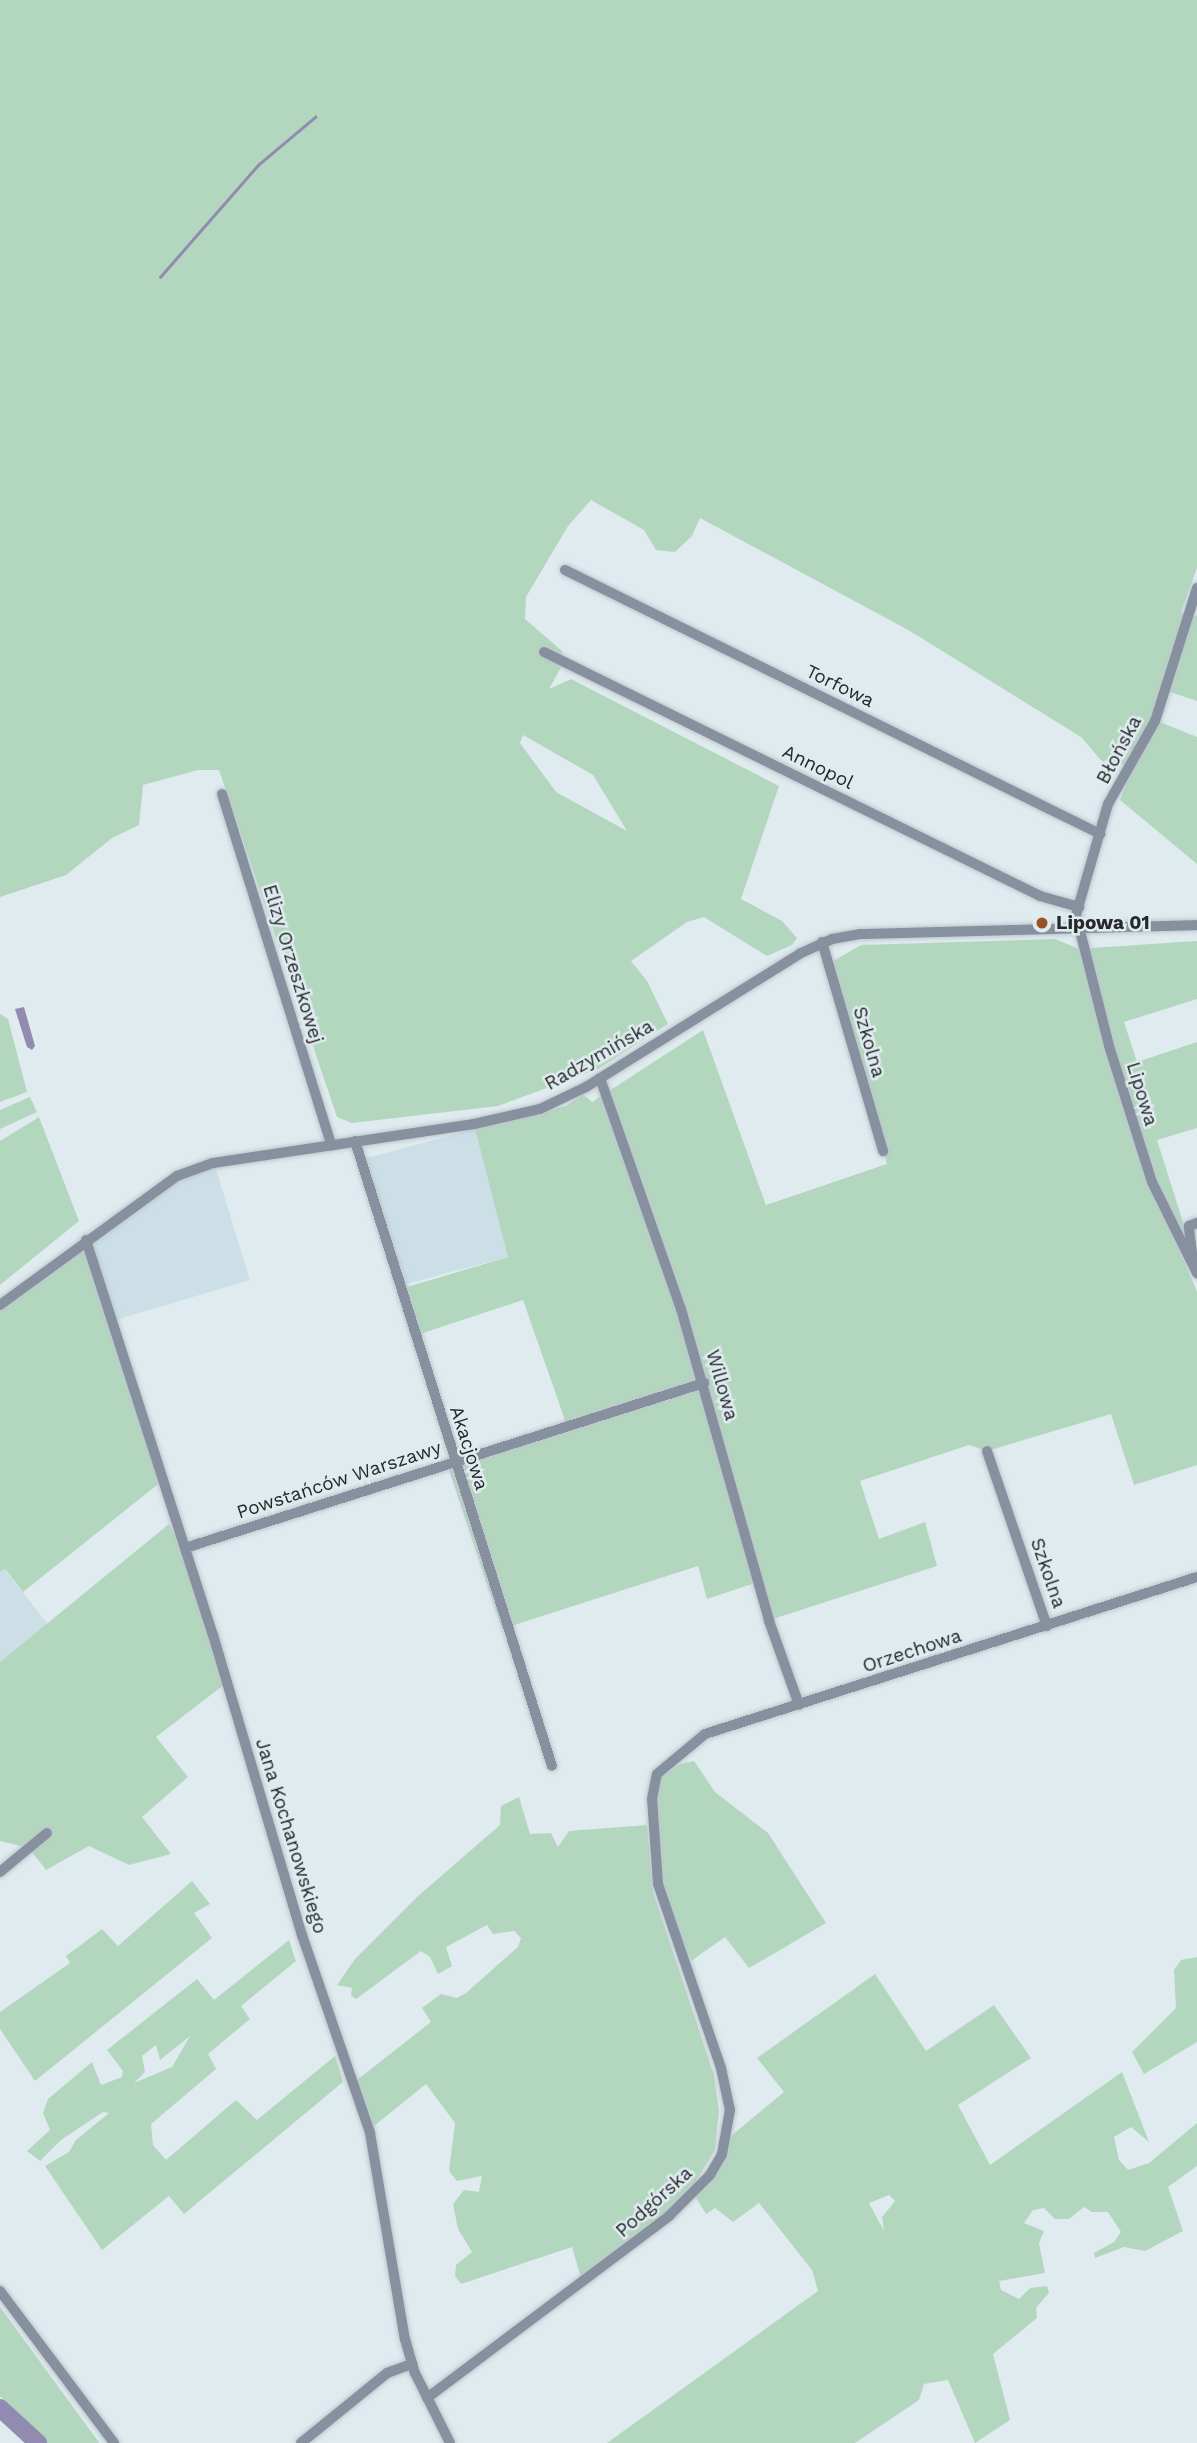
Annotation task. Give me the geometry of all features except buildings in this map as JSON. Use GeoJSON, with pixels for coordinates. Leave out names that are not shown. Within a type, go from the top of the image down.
{"type":"FeatureCollection","features":[{"type":"Feature","properties":{"kind":"street","name":"Torfowa"},"geometry":{"type":"LineString","coordinates":[[565,570],[1100,834]]}},
{"type":"Feature","properties":{"kind":"street","name":"Błońska"},"geometry":{"type":"LineString","coordinates":[[1079,929],[1079,907],[1108,804],[1155,721],[1197,588]]}},
{"type":"Feature","properties":{"kind":"street","name":"Annopol"},"geometry":{"type":"LineString","coordinates":[[544,652],[1040,895],[1079,907]]}},
{"type":"Feature","properties":{"kind":"street","name":"Elizy Orzeszkowej"},"geometry":{"type":"LineString","coordinates":[[222,794],[331,1144]]}},
{"type":"Feature","properties":{"kind":"street","name":"Radzymińska"},"geometry":{"type":"LineString","coordinates":[[0,1305],[152,1191],[191,1170],[331,1144],[522,1114],[566,1098],[822,942],[860,934],[1197,925]]}},
{"type":"Feature","properties":{"kind":"street","name":"Lipowa"},"geometry":{"type":"LineString","coordinates":[[1079,929],[1152,1182],[1195,1267]]}},
{"type":"Feature","properties":{"kind":"street","name":"Szkolna"},"geometry":{"type":"LineString","coordinates":[[822,942],[883,1151]]}},
{"type":"Feature","properties":{"kind":"street","name":"Willowa"},"geometry":{"type":"LineString","coordinates":[[600,1078],[704,1382],[762,1595],[799,1705]]}},
{"type":"Feature","properties":{"kind":"street","name":"Akacjowa"},"geometry":{"type":"LineString","coordinates":[[355,1141],[552,1766]]}},
{"type":"Feature","properties":{"kind":"street","name":"Lipowa"},"geometry":{"type":"LineString","coordinates":[[1193,1224],[1195,1267]]}},
{"type":"Feature","properties":{"kind":"street","name":"Jana Kochanowskiego"},"geometry":{"type":"LineString","coordinates":[[86,1240],[185,1548],[302,1936],[370,2133],[391,2271],[412,2364],[450,2443]]}},
{"type":"Feature","properties":{"kind":"street","name":"Powstańców Warszawy"},"geometry":{"type":"LineString","coordinates":[[185,1548],[704,1382]]}},
{"type":"Feature","properties":{"kind":"street","name":"Szkolna"},"geometry":{"type":"LineString","coordinates":[[987,1451],[1048,1626]]}},
{"type":"Feature","properties":{"kind":"street","name":"Orzechowa"},"geometry":{"type":"LineString","coordinates":[[653,1781],[705,1734],[1197,1577]]}},
{"type":"Feature","properties":{"kind":"street","name":"Podgórska"},"geometry":{"type":"LineString","coordinates":[[427,2398],[669,2216],[710,2175],[722,2154],[730,2110],[722,2068],[661,1898],[653,1781]]}},
{"type":"Feature","properties":{"kind":"street"},"geometry":{"type":"LineString","coordinates":[[0,1872],[47,1833]]}},
{"type":"Feature","properties":{"kind":"street"},"geometry":{"type":"LineString","coordinates":[[0,2291],[114,2443]]}},
{"type":"Feature","properties":{"kind":"street"},"geometry":{"type":"LineString","coordinates":[[301,2443],[387,2373],[412,2364]]}},
{"type":"Feature","properties":{"kind":"shaded area"},"geometry":{"type":"Polygon","coordinates":[[[24,1007],[35,1046],[32,1050],[27,1047],[15,1009],[24,1007]]]}},
{"type":"Feature","properties":{"kind":"shaded area"},"geometry":{"type":"Polygon","coordinates":[[[475,1129],[509,1257],[396,1287],[362,1159],[475,1129]]]}},
{"type":"Feature","properties":{"kind":"shaded area"},"geometry":{"type":"Polygon","coordinates":[[[215,1166],[250,1280],[112,1321],[87,1242],[165,1179],[215,1166]]]}},
{"type":"Feature","properties":{"kind":"shaded area"},"geometry":{"type":"Polygon","coordinates":[[[4,1569],[48,1624],[0,1662],[0,1572],[4,1569]]]}},
{"type":"Feature","properties":{"kind":"green space"},"geometry":{"type":"Polygon","coordinates":[[[0,0],[1197,0],[1197,568],[1181,612],[1197,616],[1197,701],[1164,690],[1155,720],[1197,737],[1197,864],[1120,800],[1142,740],[1125,765],[1106,766],[1081,737],[910,631],[700,518],[692,536],[675,552],[656,550],[644,530],[591,500],[568,526],[526,597],[525,619],[562,651],[564,662],[549,689],[571,679],[779,786],[741,899],[782,921],[797,938],[792,945],[767,956],[704,917],[687,922],[631,961],[647,981],[668,1024],[598,1069],[498,1106],[352,1123],[337,1117],[219,770],[198,770],[143,785],[139,825],[112,838],[66,875],[0,897],[0,0]],[[523,735],[520,743],[556,792],[627,831],[593,775],[523,735]]]}},
{"type":"Feature","properties":{"kind":"green space"},"geometry":{"type":"Polygon","coordinates":[[[1055,939],[1079,949],[1129,1127],[1197,1292],[1197,1465],[1134,1485],[1111,1414],[987,1451],[969,1445],[860,1481],[879,1539],[925,1522],[937,1566],[773,1619],[761,1581],[707,1599],[698,1566],[502,1629],[447,1464],[567,1426],[523,1300],[411,1337],[397,1290],[508,1257],[475,1129],[566,1106],[583,1094],[592,1102],[703,1030],[766,1205],[887,1164],[830,963],[861,945],[1055,939]]]}},
{"type":"Feature","properties":{"kind":"green space"},"geometry":{"type":"Polygon","coordinates":[[[1197,941],[1197,999],[1124,1022],[1137,1062],[1197,1042],[1197,1128],[1157,1140],[1189,1241],[1185,1245],[1143,1147],[1089,956],[1091,948],[1197,941]]]}},
{"type":"Feature","properties":{"kind":"green space"},"geometry":{"type":"Polygon","coordinates":[[[0,1014],[8,1019],[27,1092],[0,1102],[0,1014]]]}},
{"type":"Feature","properties":{"kind":"green space"},"geometry":{"type":"Polygon","coordinates":[[[30,1097],[37,1112],[0,1129],[0,1110],[30,1097]]]}},
{"type":"Feature","properties":{"kind":"green space"},"geometry":{"type":"Polygon","coordinates":[[[39,1117],[79,1221],[0,1285],[0,1141],[39,1117]]]}},
{"type":"Feature","properties":{"kind":"green space"},"geometry":{"type":"Polygon","coordinates":[[[87,1242],[162,1481],[23,1592],[5,1569],[0,1572],[0,1307],[87,1242]]]}},
{"type":"Feature","properties":{"kind":"green space"},"geometry":{"type":"Polygon","coordinates":[[[169,1524],[185,1554],[225,1684],[156,1737],[188,1777],[142,1817],[171,1854],[129,1865],[89,1846],[46,1870],[29,1848],[0,1841],[0,1662],[169,1524]]]}},
{"type":"Feature","properties":{"kind":"green space"},"geometry":{"type":"Polygon","coordinates":[[[694,1761],[715,1792],[768,1833],[826,1923],[749,1968],[725,1937],[691,1961],[659,1891],[655,1781],[680,1764],[694,1761]]]}},
{"type":"Feature","properties":{"kind":"green space"},"geometry":{"type":"Polygon","coordinates":[[[519,1797],[530,1834],[551,1833],[558,1847],[569,1831],[647,1825],[653,1892],[714,2075],[719,2111],[715,2150],[688,2194],[582,2281],[572,2247],[461,2284],[455,2276],[456,2265],[472,2252],[458,2229],[453,2204],[464,2190],[479,2192],[482,2176],[457,2181],[449,2171],[455,2123],[426,2084],[374,2126],[357,2080],[431,2022],[422,2008],[441,1994],[457,1998],[466,1993],[518,1947],[521,1938],[514,1931],[493,1934],[487,1925],[446,1947],[452,1966],[438,1974],[430,1957],[421,1951],[356,1999],[351,1996],[352,1988],[337,1985],[355,1959],[417,1897],[500,1825],[501,1806],[519,1797]]]}},
{"type":"Feature","properties":{"kind":"green space"},"geometry":{"type":"Polygon","coordinates":[[[192,1881],[210,1904],[194,1913],[212,1938],[35,2081],[0,2029],[0,2012],[70,1963],[66,1956],[102,1929],[118,1946],[192,1881]]]}},
{"type":"Feature","properties":{"kind":"green space"},"geometry":{"type":"Polygon","coordinates":[[[289,1940],[296,1961],[241,2006],[250,2019],[208,2054],[216,2069],[151,2124],[153,2145],[166,2160],[236,2100],[257,2120],[335,2056],[343,2082],[184,2214],[169,2196],[102,2250],[45,2166],[69,2152],[76,2140],[109,2113],[103,2112],[61,2140],[40,2161],[27,2151],[50,2130],[43,2113],[48,2099],[92,2062],[101,2085],[122,2077],[123,2071],[107,2050],[197,1979],[214,2000],[289,1940]],[[190,2036],[160,2060],[156,2045],[142,2056],[145,2072],[134,2083],[172,2067],[190,2036]]]}},
{"type":"Feature","properties":{"kind":"green space"},"geometry":{"type":"Polygon","coordinates":[[[1197,1957],[1197,2042],[1144,2074],[1132,2052],[1176,2008],[1174,1970],[1181,1960],[1197,1957]]]}},
{"type":"Feature","properties":{"kind":"green space"},"geometry":{"type":"Polygon","coordinates":[[[875,1974],[926,2051],[994,2005],[1031,2058],[958,2105],[990,2165],[1122,2072],[1149,2142],[1131,2127],[1114,2137],[1119,2160],[1128,2170],[1149,2163],[1197,2123],[1197,2166],[1168,2187],[1183,2231],[1145,2251],[1124,2247],[1095,2258],[1094,2253],[1114,2242],[1121,2232],[1108,2212],[1092,2212],[1084,2207],[1069,2219],[1055,2219],[1044,2208],[1033,2210],[1024,2223],[1044,2231],[1039,2243],[1045,2273],[999,2281],[1001,2290],[1019,2299],[1030,2288],[1047,2286],[1049,2293],[1036,2308],[1037,2318],[993,2354],[1010,2420],[975,2443],[948,2380],[924,2384],[919,2400],[855,2443],[607,2443],[818,2291],[812,2270],[759,2203],[733,2222],[715,2208],[706,2214],[695,2196],[725,2141],[784,2092],[757,2058],[875,1974]],[[889,2195],[869,2203],[884,2231],[882,2217],[895,2201],[889,2195]]]}},
{"type":"Feature","properties":{"kind":"green space"},"geometry":{"type":"Polygon","coordinates":[[[0,2307],[99,2443],[46,2443],[0,2396],[0,2307]]]}},
{"type":"Feature","properties":{"kind":"waterway"},"geometry":{"type":"LineString","coordinates":[[160,277],[258,165],[315,117]]}},
{"type":"Feature","properties":{"kind":"waterway"},"geometry":{"type":"LineString","coordinates":[[0,2408],[38,2443]]}},
{"type":"Feature","properties":{"kind":"place","name":"Lipowa 01"},"geometry":{"type":"Point","coordinates":[1042,923]}}]}
